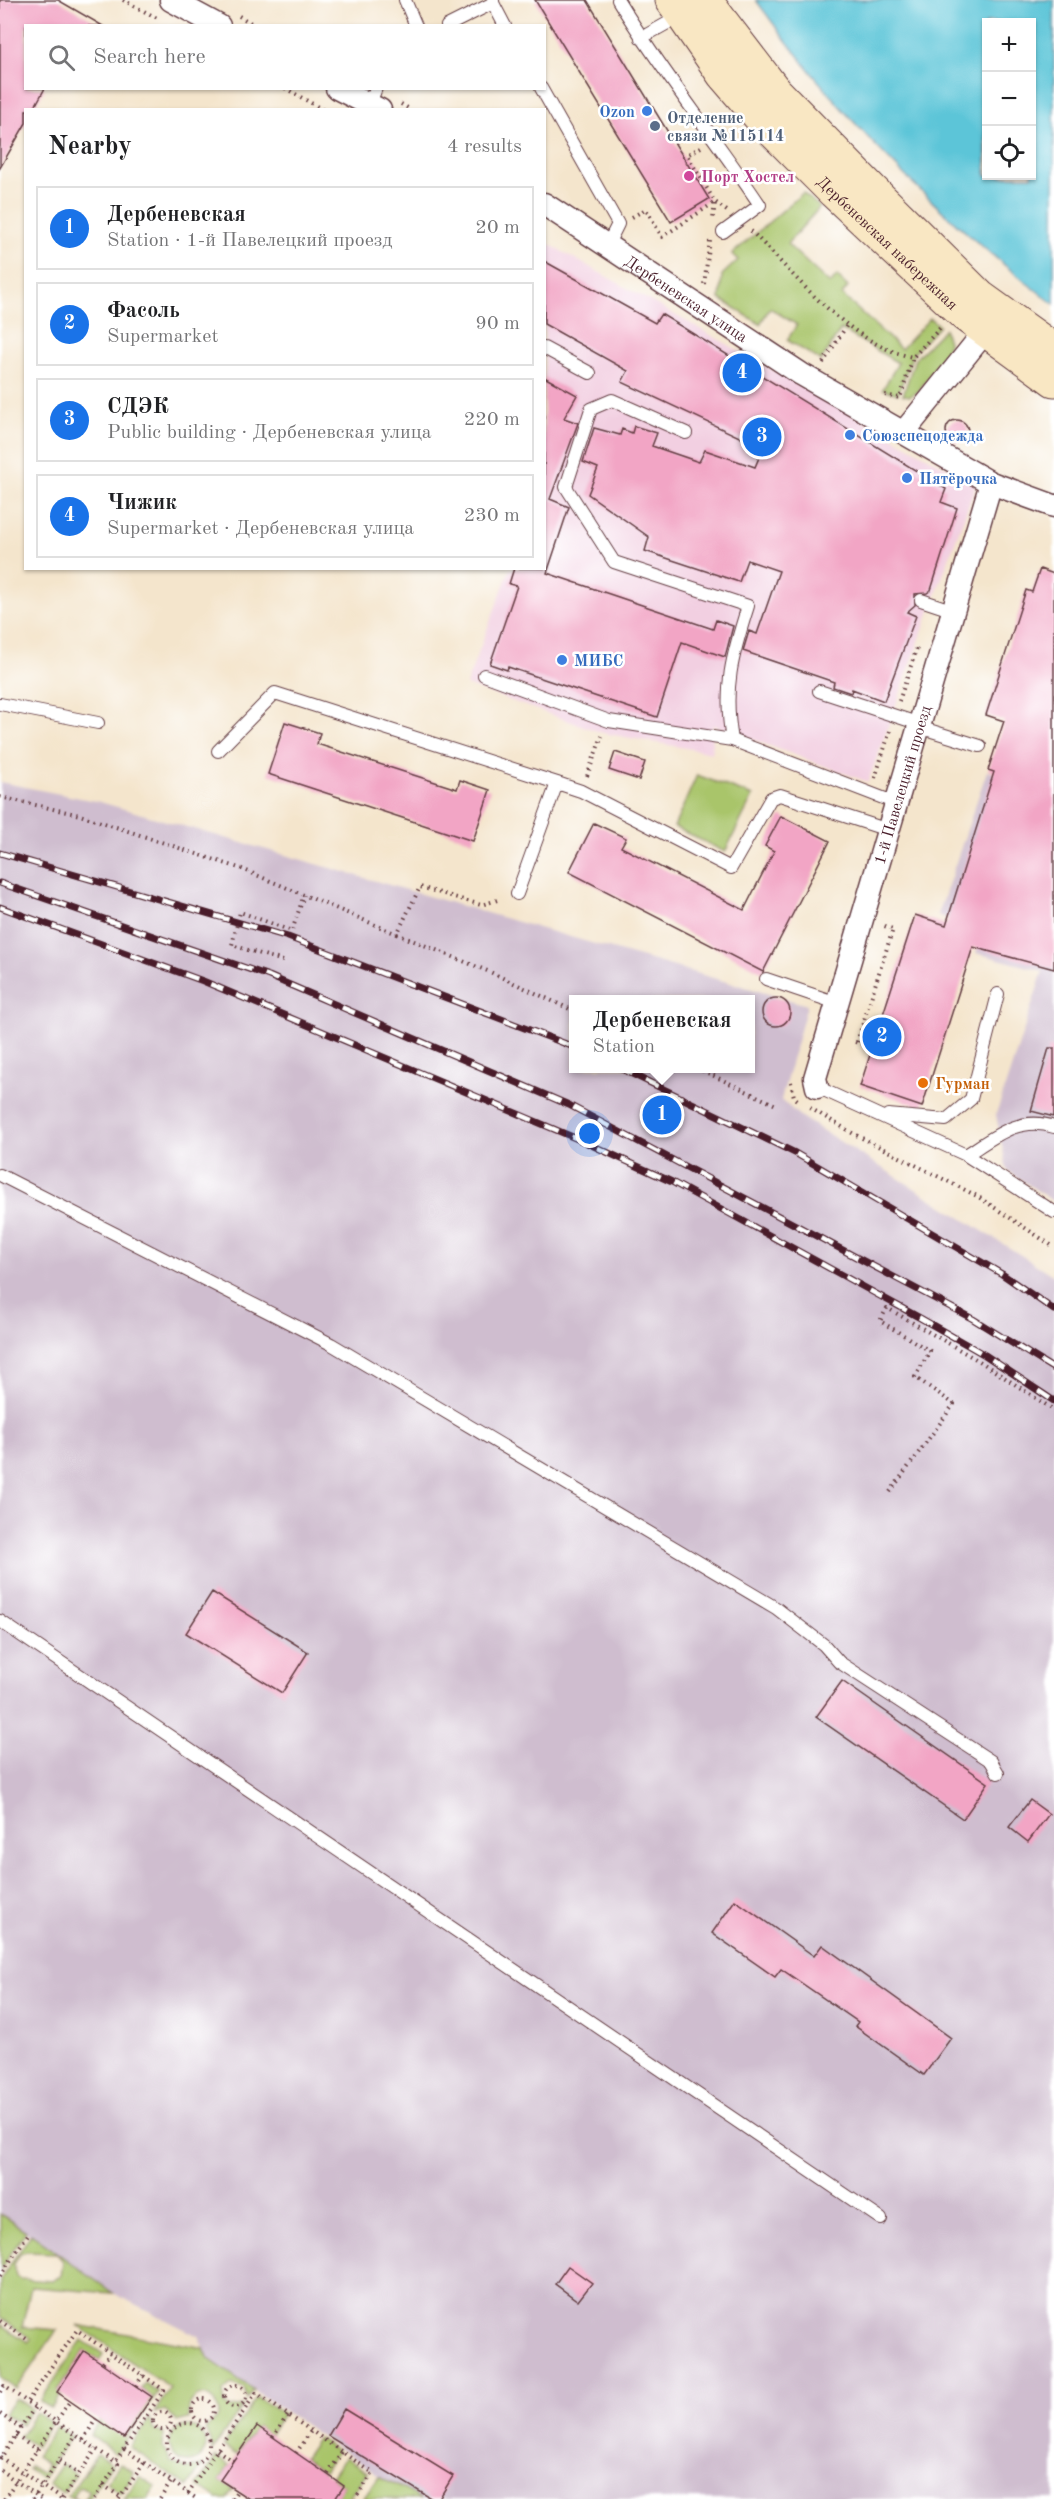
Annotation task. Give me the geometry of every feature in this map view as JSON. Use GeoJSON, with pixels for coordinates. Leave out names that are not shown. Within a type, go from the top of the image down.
{"type":"FeatureCollection","features":[{"type":"Feature","properties":{"kind":"main road","name":"Дербеневская набережная"},"geometry":{"type":"LineString","coordinates":[[686,5],[723,74],[766,123],[941,294],[992,322],[1054,350]]}},
{"type":"Feature","properties":{"kind":"main road","name":"Дербеневская набережная"},"geometry":{"type":"LineString","coordinates":[[992,322],[1054,380]]}},
{"type":"Feature","properties":{"kind":"street"},"geometry":{"type":"LineString","coordinates":[[171,0],[214,24]]}},
{"type":"Feature","properties":{"kind":"street"},"geometry":{"type":"LineString","coordinates":[[343,90],[375,101]]}},
{"type":"Feature","properties":{"kind":"street","name":"Дербеневская улица"},"geometry":{"type":"LineString","coordinates":[[546,205],[801,374],[991,483],[1054,506]]}},
{"type":"Feature","properties":{"kind":"street"},"geometry":{"type":"LineString","coordinates":[[904,432],[946,383],[992,322]]}},
{"type":"Feature","properties":{"kind":"street","name":"1-й Павелецкий проезд"},"geometry":{"type":"LineString","coordinates":[[817,1088],[814,1078],[991,483]]}},
{"type":"Feature","properties":{"kind":"lane"},"geometry":{"type":"LineString","coordinates":[[405,0],[415,24]]}},
{"type":"Feature","properties":{"kind":"lane"},"geometry":{"type":"LineString","coordinates":[[618,0],[641,38],[715,138],[760,206],[739,220],[717,229]]}},
{"type":"Feature","properties":{"kind":"lane"},"geometry":{"type":"LineString","coordinates":[[451,24],[493,2],[504,24]]}},
{"type":"Feature","properties":{"kind":"lane"},"geometry":{"type":"LineString","coordinates":[[641,38],[686,5]]}},
{"type":"Feature","properties":{"kind":"lane"},"geometry":{"type":"LineString","coordinates":[[542,90],[618,224],[607,246]]}},
{"type":"Feature","properties":{"kind":"lane"},"geometry":{"type":"LineString","coordinates":[[546,349],[590,373]]}},
{"type":"Feature","properties":{"kind":"lane"},"geometry":{"type":"LineString","coordinates":[[686,433],[612,400],[591,409],[566,487],[614,562],[748,606],[730,662],[727,712],[732,740]]}},
{"type":"Feature","properties":{"kind":"lane"},"geometry":{"type":"LineString","coordinates":[[921,600],[954,611]]}},
{"type":"Feature","properties":{"kind":"lane"},"geometry":{"type":"LineString","coordinates":[[484,675],[609,721],[732,740],[896,802]]}},
{"type":"Feature","properties":{"kind":"lane"},"geometry":{"type":"LineString","coordinates":[[819,691],[980,746]]}},
{"type":"Feature","properties":{"kind":"lane"},"geometry":{"type":"LineString","coordinates":[[218,751],[275,693],[581,791],[731,868],[771,798],[780,795],[888,830]]}},
{"type":"Feature","properties":{"kind":"lane"},"geometry":{"type":"LineString","coordinates":[[0,704],[99,723]]}},
{"type":"Feature","properties":{"kind":"lane"},"geometry":{"type":"LineString","coordinates":[[517,894],[557,783]]}},
{"type":"Feature","properties":{"kind":"lane"},"geometry":{"type":"LineString","coordinates":[[766,979],[837,1004]]}},
{"type":"Feature","properties":{"kind":"lane"},"geometry":{"type":"LineString","coordinates":[[879,1114],[946,1120],[970,1099],[998,994]]}},
{"type":"Feature","properties":{"kind":"lane"},"geometry":{"type":"LineString","coordinates":[[817,1088],[966,1155],[1054,1212]]}},
{"type":"Feature","properties":{"kind":"lane"},"geometry":{"type":"LineString","coordinates":[[966,1155],[1006,1128],[1039,1122],[1054,1127]]}},
{"type":"Feature","properties":{"kind":"lane"},"geometry":{"type":"LineString","coordinates":[[0,1175],[331,1344],[776,1608],[824,1645],[838,1662],[991,1761],[998,1773]]}},
{"type":"Feature","properties":{"kind":"lane"},"geometry":{"type":"LineString","coordinates":[[0,1622],[881,2219]]}},
{"type":"Feature","properties":{"kind":"path"},"geometry":{"type":"LineString","coordinates":[[123,0],[161,20]]}},
{"type":"Feature","properties":{"kind":"path"},"geometry":{"type":"LineString","coordinates":[[288,90],[320,108]]}},
{"type":"Feature","properties":{"kind":"path"},"geometry":{"type":"LineString","coordinates":[[715,138],[687,155],[715,202],[739,220],[847,325],[896,354],[914,357]]}},
{"type":"Feature","properties":{"kind":"path"},"geometry":{"type":"LineString","coordinates":[[618,224],[646,209],[662,237],[715,202]]}},
{"type":"Feature","properties":{"kind":"path"},"geometry":{"type":"LineString","coordinates":[[715,202],[717,229]]}},
{"type":"Feature","properties":{"kind":"path"},"geometry":{"type":"LineString","coordinates":[[702,295],[710,237]]}},
{"type":"Feature","properties":{"kind":"path"},"geometry":{"type":"LineString","coordinates":[[900,398],[914,357],[945,323]]}},
{"type":"Feature","properties":{"kind":"path"},"geometry":{"type":"LineString","coordinates":[[821,367],[847,325]]}},
{"type":"Feature","properties":{"kind":"path"},"geometry":{"type":"LineString","coordinates":[[581,791],[609,721]]}},
{"type":"Feature","properties":{"kind":"path"},"geometry":{"type":"LineString","coordinates":[[0,797],[80,815],[242,869],[490,972],[569,1009]]}},
{"type":"Feature","properties":{"kind":"path"},"geometry":{"type":"LineString","coordinates":[[396,934],[420,886],[482,905],[517,894]]}},
{"type":"Feature","properties":{"kind":"path"},"geometry":{"type":"LineString","coordinates":[[283,961],[232,945],[240,912],[292,931],[304,895]]}},
{"type":"Feature","properties":{"kind":"path"},"geometry":{"type":"LineString","coordinates":[[708,1073],[778,1106]]}},
{"type":"Feature","properties":{"kind":"path"},"geometry":{"type":"LineString","coordinates":[[792,1079],[790,1089],[794,1097],[816,1113],[977,1196],[1054,1247]]}},
{"type":"Feature","properties":{"kind":"path"},"geometry":{"type":"LineString","coordinates":[[890,1492],[954,1404],[915,1377],[930,1351],[879,1321],[887,1308],[981,1362],[1054,1410]]}},
{"type":"Feature","properties":{"kind":"path"},"geometry":{"type":"LineString","coordinates":[[0,2276],[29,2233]]}},
{"type":"Feature","properties":{"kind":"path"},"geometry":{"type":"LineString","coordinates":[[0,2321],[28,2340]]}},
{"type":"Feature","properties":{"kind":"path"},"geometry":{"type":"LineString","coordinates":[[27,2402],[76,2330],[143,2375],[164,2390],[115,2462]]}},
{"type":"Feature","properties":{"kind":"path"},"geometry":{"type":"LineString","coordinates":[[103,2364],[110,2353]]}},
{"type":"Feature","properties":{"kind":"path"},"geometry":{"type":"LineString","coordinates":[[136,2386],[143,2375]]}},
{"type":"Feature","properties":{"kind":"path"},"geometry":{"type":"LineString","coordinates":[[0,2381],[118,2464],[94,2499]]}},
{"type":"Feature","properties":{"kind":"path"},"geometry":{"type":"LineString","coordinates":[[232,2385],[243,2389],[246,2403],[237,2407],[226,2404],[224,2398],[227,2388],[232,2385]]}},
{"type":"Feature","properties":{"kind":"path"},"geometry":{"type":"LineString","coordinates":[[0,2392],[4,2386]]}},
{"type":"Feature","properties":{"kind":"path"},"geometry":{"type":"LineString","coordinates":[[188,2493],[246,2403],[256,2393],[373,2474],[355,2499]]}},
{"type":"Feature","properties":{"kind":"path"},"geometry":{"type":"LineString","coordinates":[[197,2423],[182,2424],[172,2431],[167,2442],[167,2450],[177,2463],[194,2465],[205,2456],[208,2439],[204,2431],[197,2423],[192,2414],[191,2408],[194,2402],[205,2399],[214,2407],[214,2413],[206,2421],[197,2423]]}},
{"type":"Feature","properties":{"kind":"path"},"geometry":{"type":"LineString","coordinates":[[4,2499],[70,2401]]}},
{"type":"Feature","properties":{"kind":"path"},"geometry":{"type":"LineString","coordinates":[[35,2407],[0,2458],[62,2499],[96,2449]]}},
{"type":"Feature","properties":{"kind":"path"},"geometry":{"type":"LineString","coordinates":[[163,2411],[168,2414],[171,2419],[168,2427],[161,2430],[155,2427],[154,2416],[163,2411]]}},
{"type":"Feature","properties":{"kind":"path"},"geometry":{"type":"LineString","coordinates":[[148,2413],[154,2416]]}},
{"type":"Feature","properties":{"kind":"path"},"geometry":{"type":"LineString","coordinates":[[0,2414],[21,2428]]}},
{"type":"Feature","properties":{"kind":"path"},"geometry":{"type":"LineString","coordinates":[[273,2437],[288,2415]]}},
{"type":"Feature","properties":{"kind":"path"},"geometry":{"type":"LineString","coordinates":[[82,2440],[96,2419]]}},
{"type":"Feature","properties":{"kind":"path"},"geometry":{"type":"LineString","coordinates":[[168,2427],[172,2431]]}},
{"type":"Feature","properties":{"kind":"path"},"geometry":{"type":"LineString","coordinates":[[296,2453],[311,2431]]}},
{"type":"Feature","properties":{"kind":"path"},"geometry":{"type":"LineString","coordinates":[[34,2497],[76,2435]]}},
{"type":"Feature","properties":{"kind":"path"},"geometry":{"type":"LineString","coordinates":[[16,2436],[37,2450]]}},
{"type":"Feature","properties":{"kind":"path"},"geometry":{"type":"LineString","coordinates":[[0,2446],[6,2450]]}},
{"type":"Feature","properties":{"kind":"path"},"geometry":{"type":"LineString","coordinates":[[124,2449],[197,2499]]}},
{"type":"Feature","properties":{"kind":"path"},"geometry":{"type":"LineString","coordinates":[[217,2450],[233,2461]]}},
{"type":"Feature","properties":{"kind":"path"},"geometry":{"type":"LineString","coordinates":[[328,2474],[342,2452]]}},
{"type":"Feature","properties":{"kind":"path"},"geometry":{"type":"LineString","coordinates":[[205,2456],[211,2460]]}},
{"type":"Feature","properties":{"kind":"path"},"geometry":{"type":"LineString","coordinates":[[59,2461],[79,2474]]}},
{"type":"Feature","properties":{"kind":"path"},"geometry":{"type":"LineString","coordinates":[[103,2485],[120,2498],[144,2463]]}},
{"type":"Feature","properties":{"kind":"path"},"geometry":{"type":"LineString","coordinates":[[0,2470],[34,2497],[42,2499]]}},
{"type":"Feature","properties":{"kind":"path"},"geometry":{"type":"LineString","coordinates":[[160,2499],[171,2482]]}},
{"type":"Feature","properties":{"kind":"path"},"geometry":{"type":"LineString","coordinates":[[232,2499],[237,2491]]}},
{"type":"Feature","properties":{"kind":"shaded area"},"geometry":{"type":"Polygon","coordinates":[[[546,243],[976,484],[868,782],[713,725],[712,753],[603,733],[466,685],[510,570],[546,570],[546,243]]]}},
{"type":"Feature","properties":{"kind":"shaded area"},"geometry":{"type":"Polygon","coordinates":[[[987,771],[1054,792],[1054,1202],[1007,1170],[996,1115],[1043,971],[976,953],[982,931],[938,915],[987,771]]]}},
{"type":"Feature","properties":{"kind":"shaded area"},"geometry":{"type":"Polygon","coordinates":[[[0,782],[100,802],[807,1005],[781,1100],[801,1117],[1054,1276],[1054,2499],[422,2499],[379,2476],[209,2359],[198,2336],[113,2293],[0,2214],[0,782]]]}},
{"type":"Feature","properties":{"kind":"green space"},"geometry":{"type":"Polygon","coordinates":[[[803,193],[820,207],[787,244],[830,284],[837,276],[848,287],[842,295],[901,349],[930,318],[939,326],[913,354],[898,394],[883,389],[898,363],[841,329],[821,361],[787,340],[797,325],[770,308],[760,324],[720,299],[722,275],[738,260],[732,254],[803,193]]]}},
{"type":"Feature","properties":{"kind":"green space"},"geometry":{"type":"Polygon","coordinates":[[[944,329],[948,342],[947,350],[918,392],[910,396],[903,395],[915,359],[944,329]]]}},
{"type":"Feature","properties":{"kind":"green space"},"geometry":{"type":"Polygon","coordinates":[[[697,775],[753,796],[725,852],[674,827],[697,775]]]}},
{"type":"Feature","properties":{"kind":"green space"},"geometry":{"type":"Polygon","coordinates":[[[0,2214],[26,2231],[0,2270],[0,2214]]]}},
{"type":"Feature","properties":{"kind":"green space"},"geometry":{"type":"Polygon","coordinates":[[[31,2234],[113,2293],[31,2287],[22,2327],[57,2330],[16,2389],[0,2378],[0,2324],[28,2342],[31,2339],[0,2317],[0,2280],[31,2234]],[[26,2252],[20,2254],[14,2264],[16,2275],[21,2279],[52,2281],[61,2276],[63,2261],[56,2253],[26,2252]]]}},
{"type":"Feature","properties":{"kind":"green space"},"geometry":{"type":"Polygon","coordinates":[[[77,2325],[204,2348],[209,2359],[254,2390],[247,2400],[244,2388],[232,2384],[223,2392],[225,2405],[231,2408],[243,2406],[212,2451],[211,2440],[206,2429],[217,2418],[219,2412],[215,2402],[207,2396],[198,2396],[189,2406],[189,2419],[177,2422],[165,2410],[154,2413],[170,2388],[77,2325]]]}},
{"type":"Feature","properties":{"kind":"green space"},"geometry":{"type":"Polygon","coordinates":[[[82,2340],[103,2354],[99,2361],[84,2351],[57,2391],[61,2395],[51,2409],[40,2401],[82,2340]]]}},
{"type":"Feature","properties":{"kind":"green space"},"geometry":{"type":"Polygon","coordinates":[[[145,2383],[158,2392],[116,2454],[90,2435],[99,2421],[152,2397],[141,2389],[145,2383]]]}},
{"type":"Feature","properties":{"kind":"green space"},"geometry":{"type":"Polygon","coordinates":[[[257,2397],[283,2414],[269,2435],[257,2426],[237,2455],[223,2446],[257,2397]]]}},
{"type":"Feature","properties":{"kind":"green space"},"geometry":{"type":"Polygon","coordinates":[[[15,2398],[32,2409],[21,2425],[4,2414],[15,2398]]]}},
{"type":"Feature","properties":{"kind":"green space"},"geometry":{"type":"Polygon","coordinates":[[[36,2412],[51,2423],[36,2447],[20,2436],[36,2412]]]}},
{"type":"Feature","properties":{"kind":"green space"},"geometry":{"type":"Polygon","coordinates":[[[150,2418],[153,2430],[164,2434],[163,2448],[171,2462],[187,2469],[203,2464],[188,2487],[130,2447],[150,2418]]]}},
{"type":"Feature","properties":{"kind":"green space"},"geometry":{"type":"Polygon","coordinates":[[[57,2426],[71,2436],[42,2479],[28,2469],[30,2466],[41,2473],[47,2464],[36,2456],[57,2426]]]}},
{"type":"Feature","properties":{"kind":"green space"},"geometry":{"type":"Polygon","coordinates":[[[188,2426],[200,2432],[206,2444],[200,2456],[188,2462],[176,2456],[170,2444],[176,2432],[188,2426]]]}},
{"type":"Feature","properties":{"kind":"green space"},"geometry":{"type":"Polygon","coordinates":[[[318,2438],[337,2451],[324,2472],[304,2458],[318,2438]]]}},
{"type":"Feature","properties":{"kind":"green space"},"geometry":{"type":"Polygon","coordinates":[[[97,2454],[112,2464],[89,2499],[85,2499],[90,2491],[79,2487],[74,2496],[78,2499],[68,2496],[97,2454]]]}},
{"type":"Feature","properties":{"kind":"green space"},"geometry":{"type":"Polygon","coordinates":[[[216,2457],[229,2466],[220,2480],[234,2489],[227,2499],[218,2499],[197,2485],[216,2457]]]}},
{"type":"Feature","properties":{"kind":"green space"},"geometry":{"type":"Polygon","coordinates":[[[345,2457],[367,2472],[348,2499],[335,2499],[344,2486],[331,2477],[345,2457]]]}},
{"type":"Feature","properties":{"kind":"green space"},"geometry":{"type":"Polygon","coordinates":[[[120,2463],[134,2473],[121,2493],[106,2483],[120,2463]]]}},
{"type":"Feature","properties":{"kind":"green space"},"geometry":{"type":"Polygon","coordinates":[[[61,2464],[76,2474],[63,2493],[48,2483],[61,2464]]]}},
{"type":"Feature","properties":{"kind":"green space"},"geometry":{"type":"Polygon","coordinates":[[[140,2476],[156,2487],[148,2499],[124,2499],[140,2476]]]}},
{"type":"Feature","properties":{"kind":"green space"},"geometry":{"type":"Polygon","coordinates":[[[379,2476],[422,2499],[363,2499],[379,2476]]]}},
{"type":"Feature","properties":{"kind":"water"},"geometry":{"type":"Polygon","coordinates":[[[756,0],[1054,0],[1054,304],[971,237],[932,201],[893,164],[821,84],[756,0]]]}},
{"type":"Feature","properties":{"kind":"building"},"geometry":{"type":"Polygon","coordinates":[[[0,0],[58,0],[100,24],[24,24],[24,90],[44,90],[34,108],[24,108],[24,126],[0,168],[0,0]]]}},
{"type":"Feature","properties":{"kind":"building"},"geometry":{"type":"Polygon","coordinates":[[[535,0],[587,0],[709,199],[671,222],[535,0]]]}},
{"type":"Feature","properties":{"kind":"building"},"geometry":{"type":"Polygon","coordinates":[[[546,262],[655,323],[661,314],[946,489],[941,502],[957,508],[931,590],[927,593],[915,594],[915,605],[907,612],[916,616],[884,701],[852,689],[851,693],[833,687],[834,682],[743,651],[749,631],[757,634],[779,571],[747,560],[739,582],[645,551],[649,537],[588,494],[598,468],[583,462],[594,428],[620,435],[622,429],[632,433],[634,426],[657,433],[652,446],[699,462],[705,450],[755,467],[763,448],[622,382],[628,371],[546,325],[546,262]]]}},
{"type":"Feature","properties":{"kind":"building"},"geometry":{"type":"Polygon","coordinates":[[[546,378],[577,395],[564,418],[578,423],[550,499],[569,507],[547,573],[713,629],[716,620],[733,626],[725,657],[682,642],[657,717],[508,667],[507,670],[490,664],[517,586],[509,584],[513,570],[546,570],[546,378]]]}},
{"type":"Feature","properties":{"kind":"building"},"geometry":{"type":"Polygon","coordinates":[[[957,420],[965,423],[968,431],[965,439],[957,442],[949,439],[946,431],[949,423],[957,420]]]}},
{"type":"Feature","properties":{"kind":"building"},"geometry":{"type":"Polygon","coordinates":[[[1040,569],[1054,574],[1054,969],[973,947],[922,1107],[860,1086],[915,915],[946,925],[994,772],[988,770],[1004,721],[986,715],[1026,590],[1032,592],[1040,569]]]}},
{"type":"Feature","properties":{"kind":"building"},"geometry":{"type":"Polygon","coordinates":[[[285,722],[320,733],[317,744],[457,789],[460,780],[490,790],[473,841],[268,774],[285,722]]]}},
{"type":"Feature","properties":{"kind":"building"},"geometry":{"type":"Polygon","coordinates":[[[615,752],[645,762],[639,780],[609,770],[615,752]]]}},
{"type":"Feature","properties":{"kind":"building"},"geometry":{"type":"Polygon","coordinates":[[[781,816],[830,841],[763,972],[569,872],[594,823],[626,838],[621,847],[744,910],[774,851],[765,846],[781,816]]]}},
{"type":"Feature","properties":{"kind":"building"},"geometry":{"type":"Polygon","coordinates":[[[776,998],[786,1002],[790,1012],[786,1022],[776,1026],[766,1022],[762,1012],[766,1002],[776,998]]]}},
{"type":"Feature","properties":{"kind":"building"},"geometry":{"type":"Polygon","coordinates":[[[1049,1048],[1054,1048],[1054,1117],[1031,1111],[1049,1048]]]}},
{"type":"Feature","properties":{"kind":"building"},"geometry":{"type":"Polygon","coordinates":[[[212,1592],[308,1652],[282,1693],[186,1633],[212,1592]]]}},
{"type":"Feature","properties":{"kind":"building"},"geometry":{"type":"Polygon","coordinates":[[[842,1681],[988,1783],[963,1819],[816,1717],[842,1681]]]}},
{"type":"Feature","properties":{"kind":"building"},"geometry":{"type":"Polygon","coordinates":[[[1030,1800],[1049,1814],[1028,1842],[1009,1827],[1030,1800]]]}},
{"type":"Feature","properties":{"kind":"building"},"geometry":{"type":"Polygon","coordinates":[[[735,1900],[814,1956],[822,1945],[951,2038],[924,2075],[855,2026],[858,2022],[781,1969],[775,1977],[712,1933],[735,1900]]]}},
{"type":"Feature","properties":{"kind":"building"},"geometry":{"type":"Polygon","coordinates":[[[568,2266],[592,2283],[578,2301],[555,2284],[568,2266]]]}},
{"type":"Feature","properties":{"kind":"building"},"geometry":{"type":"Polygon","coordinates":[[[84,2351],[152,2397],[124,2438],[57,2392],[84,2351]]]}},
{"type":"Feature","properties":{"kind":"building"},"geometry":{"type":"Polygon","coordinates":[[[344,2409],[453,2476],[439,2499],[432,2499],[328,2436],[344,2409]]]}},
{"type":"Feature","properties":{"kind":"building"},"geometry":{"type":"Polygon","coordinates":[[[257,2426],[344,2486],[335,2499],[249,2499],[220,2480],[257,2426]]]}},
{"type":"Feature","properties":{"kind":"railway"},"geometry":{"type":"LineString","coordinates":[[0,853],[288,937],[569,1045]]}},
{"type":"Feature","properties":{"kind":"railway"},"geometry":{"type":"LineString","coordinates":[[0,883],[269,976],[569,1105],[973,1319],[1054,1369]]}},
{"type":"Feature","properties":{"kind":"railway"},"geometry":{"type":"LineString","coordinates":[[0,907],[203,981],[587,1143],[672,1182],[985,1355],[1054,1401]]}},
{"type":"Feature","properties":{"kind":"railway"},"geometry":{"type":"LineString","coordinates":[[630,1073],[795,1153],[1002,1274],[1054,1310]]}},
{"type":"Feature","properties":{"kind":"place","name":"Ozon"},"geometry":{"type":"Point","coordinates":[647,111]}},
{"type":"Feature","properties":{"kind":"place","name":"Отделение связи №115114"},"geometry":{"type":"Point","coordinates":[655,126]}},
{"type":"Feature","properties":{"kind":"place","name":"Порт Хостел"},"geometry":{"type":"Point","coordinates":[689,176]}},
{"type":"Feature","properties":{"kind":"place","name":"Чижик"},"geometry":{"type":"Point","coordinates":[742,373]}},
{"type":"Feature","properties":{"kind":"place","name":"Союзспецодежда"},"geometry":{"type":"Point","coordinates":[850,435]}},
{"type":"Feature","properties":{"kind":"place","name":"СДЭК"},"geometry":{"type":"Point","coordinates":[762,437]}},
{"type":"Feature","properties":{"kind":"place","name":"Пятёрочка"},"geometry":{"type":"Point","coordinates":[907,478]}},
{"type":"Feature","properties":{"kind":"place","name":"МИБС"},"geometry":{"type":"Point","coordinates":[562,660]}},
{"type":"Feature","properties":{"kind":"place","name":"Фасоль"},"geometry":{"type":"Point","coordinates":[882,1037]}},
{"type":"Feature","properties":{"kind":"place","name":"Гурман"},"geometry":{"type":"Point","coordinates":[923,1083]}},
{"type":"Feature","properties":{"kind":"place","name":"Дербеневская"},"geometry":{"type":"Point","coordinates":[662,1115]}}]}
